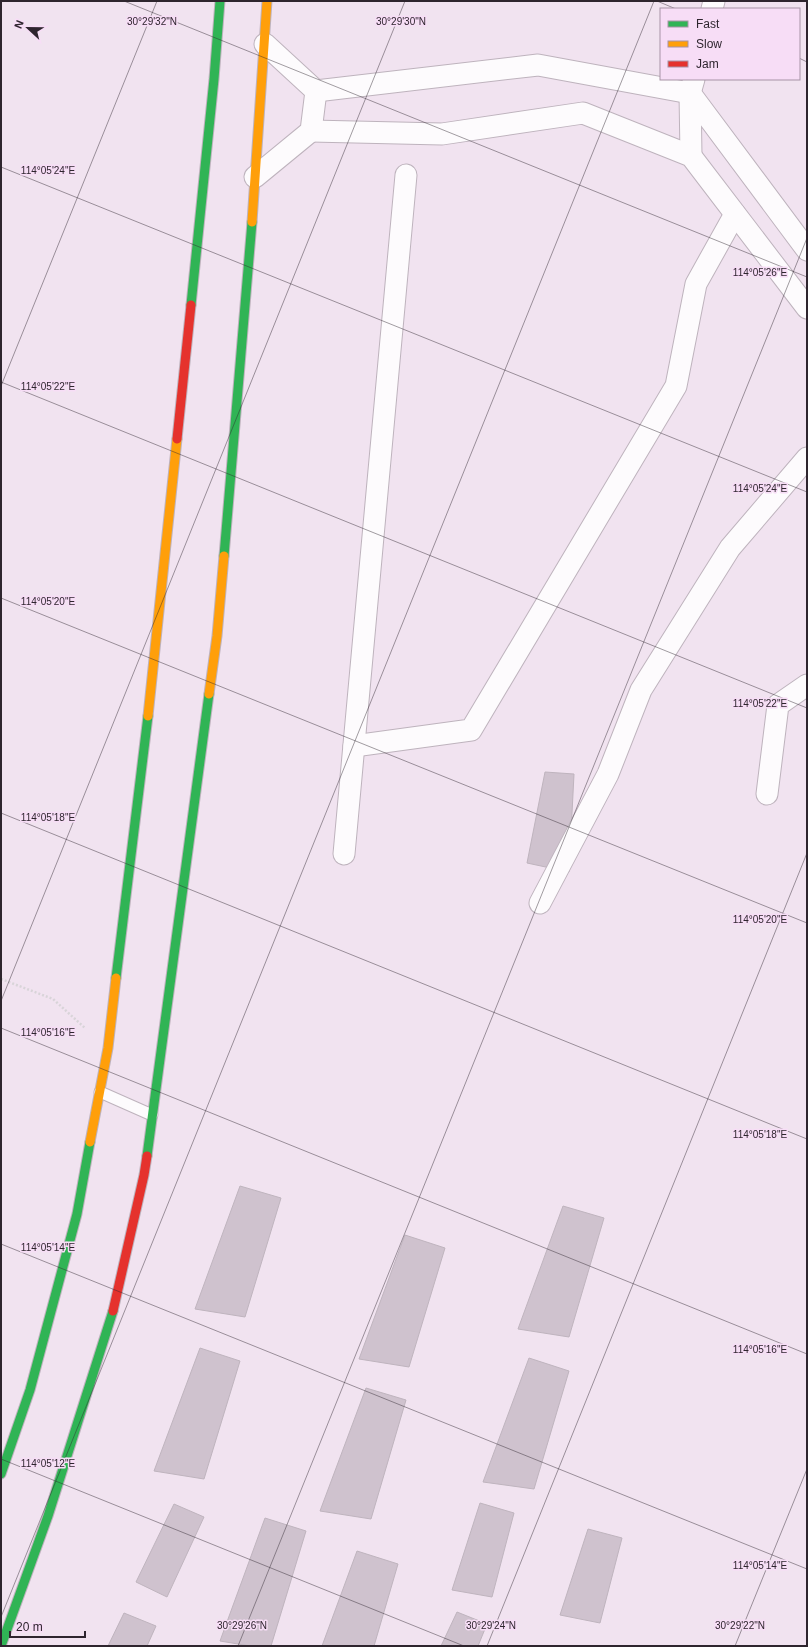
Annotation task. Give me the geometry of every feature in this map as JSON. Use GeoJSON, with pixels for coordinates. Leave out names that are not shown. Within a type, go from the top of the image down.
{"type":"FeatureCollection","features":[{"type":"Feature","properties":{"kind":"street"},"geometry":{"type":"LineString","coordinates":[[1,1474],[30,1390],[77,1214],[108,1048],[154,663],[214,79],[220,1]]}},
{"type":"Feature","properties":{"kind":"street"},"geometry":{"type":"LineString","coordinates":[[1,1646],[48,1516],[114,1308],[144,1175],[217,636],[255,177],[267,1]]}},
{"type":"Feature","properties":{"kind":"street"},"geometry":{"type":"LineString","coordinates":[[265,44],[316,91],[538,65],[692,86],[807,250]]}},
{"type":"Feature","properties":{"kind":"street"},"geometry":{"type":"LineString","coordinates":[[691,156],[692,86]]}},
{"type":"Feature","properties":{"kind":"street"},"geometry":{"type":"LineString","coordinates":[[311,131],[316,91]]}},
{"type":"Feature","properties":{"kind":"street"},"geometry":{"type":"LineString","coordinates":[[255,177],[311,131],[442,134],[583,113],[691,156],[807,308]]}},
{"type":"Feature","properties":{"kind":"street"},"geometry":{"type":"LineString","coordinates":[[344,854],[406,175]]}},
{"type":"Feature","properties":{"kind":"street"},"geometry":{"type":"LineString","coordinates":[[354,746],[471,730],[676,386],[696,284],[735,214]]}},
{"type":"Feature","properties":{"kind":"street"},"geometry":{"type":"LineString","coordinates":[[540,903],[608,774],[641,690],[730,548],[807,458]]}},
{"type":"Feature","properties":{"kind":"street"},"geometry":{"type":"LineString","coordinates":[[767,794],[778,705],[807,685]]}},
{"type":"Feature","properties":{"kind":"lane"},"geometry":{"type":"LineString","coordinates":[[100,1092],[152,1115]]}},
{"type":"Feature","properties":{"kind":"path"},"geometry":{"type":"LineString","coordinates":[[1,979],[53,999],[108,1048]]}},
{"type":"Feature","properties":{"kind":"building"},"geometry":{"type":"Polygon","coordinates":[[[545,772],[574,774],[569,872],[527,863],[545,772]]]}},
{"type":"Feature","properties":{"kind":"building"},"geometry":{"type":"Polygon","coordinates":[[[240,1186],[281,1198],[245,1317],[195,1309],[240,1186]]]}},
{"type":"Feature","properties":{"kind":"building"},"geometry":{"type":"Polygon","coordinates":[[[563,1206],[604,1218],[569,1337],[518,1329],[563,1206]]]}},
{"type":"Feature","properties":{"kind":"building"},"geometry":{"type":"Polygon","coordinates":[[[405,1235],[445,1248],[409,1367],[359,1359],[405,1235]]]}},
{"type":"Feature","properties":{"kind":"building"},"geometry":{"type":"Polygon","coordinates":[[[200,1348],[240,1361],[204,1479],[154,1471],[200,1348]]]}},
{"type":"Feature","properties":{"kind":"building"},"geometry":{"type":"Polygon","coordinates":[[[529,1358],[569,1371],[534,1489],[483,1482],[529,1358]]]}},
{"type":"Feature","properties":{"kind":"building"},"geometry":{"type":"Polygon","coordinates":[[[366,1388],[406,1400],[371,1519],[320,1511],[366,1388]]]}},
{"type":"Feature","properties":{"kind":"building"},"geometry":{"type":"Polygon","coordinates":[[[480,1503],[514,1513],[492,1597],[452,1590],[480,1503]]]}},
{"type":"Feature","properties":{"kind":"building"},"geometry":{"type":"Polygon","coordinates":[[[174,1504],[204,1517],[167,1597],[136,1582],[174,1504]]]}},
{"type":"Feature","properties":{"kind":"building"},"geometry":{"type":"Polygon","coordinates":[[[265,1518],[306,1531],[271,1646],[250,1646],[220,1641],[265,1518]]]}},
{"type":"Feature","properties":{"kind":"building"},"geometry":{"type":"Polygon","coordinates":[[[588,1529],[622,1538],[600,1623],[560,1615],[588,1529]]]}},
{"type":"Feature","properties":{"kind":"building"},"geometry":{"type":"Polygon","coordinates":[[[357,1551],[398,1564],[374,1646],[322,1646],[357,1551]]]}},
{"type":"Feature","properties":{"kind":"building"},"geometry":{"type":"Polygon","coordinates":[[[457,1612],[487,1624],[478,1646],[441,1646],[457,1612]]]}},
{"type":"Feature","properties":{"kind":"building"},"geometry":{"type":"Polygon","coordinates":[[[124,1613],[156,1626],[147,1646],[108,1646],[124,1613]]]}},
{"type":"Feature","properties":{"kind":"traffic: fast"},"geometry":{"type":"LineString","coordinates":[[191,305],[214,79],[220,1]]}},
{"type":"Feature","properties":{"kind":"traffic: fast"},"geometry":{"type":"LineString","coordinates":[[224,556],[252,222]]}},
{"type":"Feature","properties":{"kind":"traffic: fast"},"geometry":{"type":"LineString","coordinates":[[147,1156],[209,694]]}},
{"type":"Feature","properties":{"kind":"traffic: fast"},"geometry":{"type":"LineString","coordinates":[[116,978],[148,716]]}},
{"type":"Feature","properties":{"kind":"traffic: fast"},"geometry":{"type":"LineString","coordinates":[[1,1474],[30,1390],[77,1214],[90,1142]]}},
{"type":"Feature","properties":{"kind":"traffic: fast"},"geometry":{"type":"LineString","coordinates":[[1,1646],[48,1516],[113,1311]]}},
{"type":"Feature","properties":{"kind":"traffic: slow"},"geometry":{"type":"LineString","coordinates":[[252,222],[267,1]]}},
{"type":"Feature","properties":{"kind":"traffic: slow"},"geometry":{"type":"LineString","coordinates":[[148,716],[177,439]]}},
{"type":"Feature","properties":{"kind":"traffic: slow"},"geometry":{"type":"LineString","coordinates":[[209,694],[217,636],[224,556]]}},
{"type":"Feature","properties":{"kind":"traffic: slow"},"geometry":{"type":"LineString","coordinates":[[90,1142],[108,1048],[116,978]]}},
{"type":"Feature","properties":{"kind":"traffic: jam"},"geometry":{"type":"LineString","coordinates":[[177,439],[191,305]]}},
{"type":"Feature","properties":{"kind":"traffic: jam"},"geometry":{"type":"LineString","coordinates":[[113,1311],[147,1156]]}}]}
